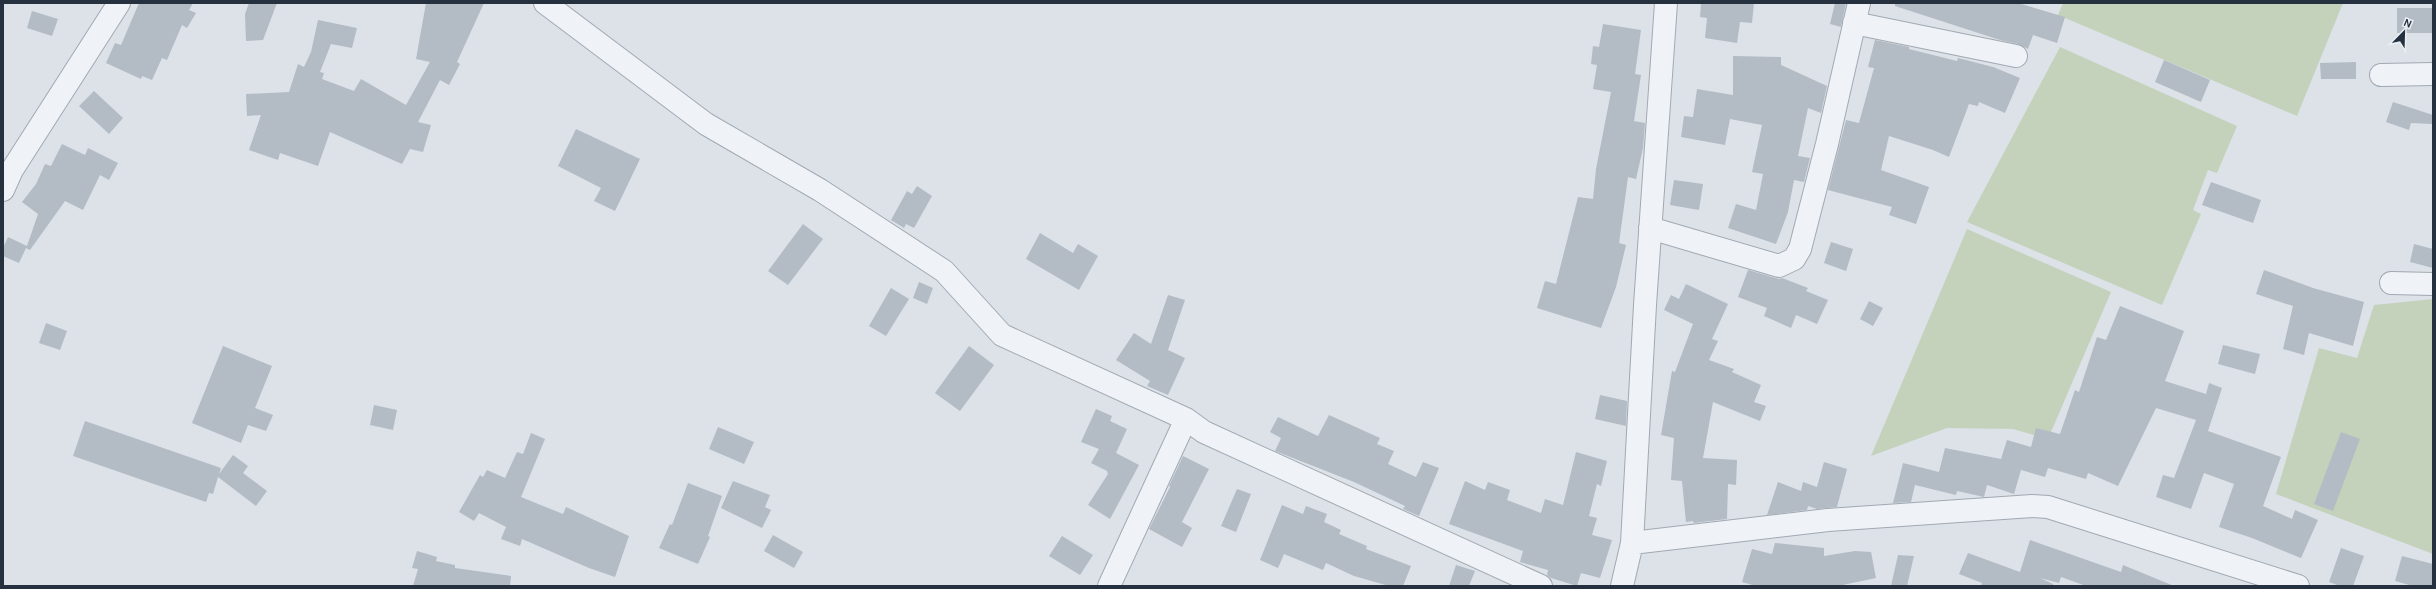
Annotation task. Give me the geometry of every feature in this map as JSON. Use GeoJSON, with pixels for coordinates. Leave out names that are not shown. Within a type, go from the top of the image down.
{"type":"FeatureCollection","features":[{"type":"Feature","properties":{"kind":"street"},"geometry":{"type":"LineString","coordinates":[[3,190],[8,167],[119,3]]}},
{"type":"Feature","properties":{"kind":"street"},"geometry":{"type":"LineString","coordinates":[[545,3],[706,124],[820,190],[944,271],[1002,335],[1186,419],[1204,432],[1542,586]]}},
{"type":"Feature","properties":{"kind":"street"},"geometry":{"type":"LineString","coordinates":[[1622,586],[1632,543],[1650,228],[1666,3]]}},
{"type":"Feature","properties":{"kind":"street"},"geometry":{"type":"LineString","coordinates":[[1650,228],[1779,266],[1794,259],[1800,249],[1817,187],[1856,13],[2016,56]]}},
{"type":"Feature","properties":{"kind":"street"},"geometry":{"type":"LineString","coordinates":[[2381,75],[2433,74]]}},
{"type":"Feature","properties":{"kind":"street"},"geometry":{"type":"LineString","coordinates":[[2391,283],[2433,284]]}},
{"type":"Feature","properties":{"kind":"street"},"geometry":{"type":"LineString","coordinates":[[1109,586],[1186,419]]}},
{"type":"Feature","properties":{"kind":"street"},"geometry":{"type":"LineString","coordinates":[[1632,543],[1828,520],[2032,506],[2048,507],[2289,585]]}},
{"type":"Feature","properties":{"kind":"green space"},"geometry":{"type":"Polygon","coordinates":[[[2063,3],[2343,3],[2297,116],[2058,15],[2063,3]]]}},
{"type":"Feature","properties":{"kind":"green space"},"geometry":{"type":"Polygon","coordinates":[[[2060,47],[2237,126],[2217,173],[2208,170],[2193,210],[2201,214],[2162,305],[1967,222],[2060,47]]]}},
{"type":"Feature","properties":{"kind":"green space"},"geometry":{"type":"Polygon","coordinates":[[[1967,229],[2111,292],[2048,439],[2013,429],[1947,428],[1871,456],[1967,229]]]}},
{"type":"Feature","properties":{"kind":"green space"},"geometry":{"type":"Polygon","coordinates":[[[2433,299],[2433,554],[2276,494],[2319,348],[2357,358],[2374,305],[2433,299]]]}},
{"type":"Feature","properties":{"kind":"building"},"geometry":{"type":"Polygon","coordinates":[[[139,3],[193,3],[189,10],[196,13],[187,28],[182,25],[167,60],[162,58],[152,80],[142,76],[141,79],[106,63],[115,43],[121,45],[139,3]]]}},
{"type":"Feature","properties":{"kind":"building"},"geometry":{"type":"Polygon","coordinates":[[[249,3],[277,3],[263,40],[246,41],[245,14],[249,3]]]}},
{"type":"Feature","properties":{"kind":"building"},"geometry":{"type":"Polygon","coordinates":[[[426,3],[484,3],[457,62],[460,64],[449,85],[440,80],[418,122],[431,125],[423,152],[410,149],[402,164],[330,132],[318,166],[280,153],[278,160],[249,150],[261,115],[247,116],[246,94],[289,92],[298,64],[304,67],[311,52],[318,20],[357,28],[352,48],[331,44],[320,72],[324,73],[322,79],[354,91],[361,79],[406,105],[430,62],[416,59],[426,3]]]}},
{"type":"Feature","properties":{"kind":"building"},"geometry":{"type":"Polygon","coordinates":[[[1701,3],[1754,3],[1752,23],[1740,22],[1737,43],[1705,38],[1707,18],[1700,17],[1701,3]]]}},
{"type":"Feature","properties":{"kind":"building"},"geometry":{"type":"Polygon","coordinates":[[[1835,3],[1846,3],[1841,27],[1830,24],[1835,3]]]}},
{"type":"Feature","properties":{"kind":"building"},"geometry":{"type":"Polygon","coordinates":[[[1895,3],[2018,3],[2065,17],[2057,43],[2033,35],[2028,49],[2018,44],[2000,40],[1895,6],[1895,3]]]}},
{"type":"Feature","properties":{"kind":"building"},"geometry":{"type":"Polygon","coordinates":[[[2397,8],[2433,8],[2433,33],[2397,33],[2397,8]]]}},
{"type":"Feature","properties":{"kind":"building"},"geometry":{"type":"Polygon","coordinates":[[[32,11],[58,19],[52,36],[27,28],[32,11]]]}},
{"type":"Feature","properties":{"kind":"building"},"geometry":{"type":"Polygon","coordinates":[[[1603,24],[1641,30],[1635,74],[1641,75],[1634,121],[1645,123],[1643,148],[1636,179],[1628,177],[1619,243],[1626,245],[1616,287],[1601,328],[1537,308],[1545,281],[1556,284],[1578,197],[1593,199],[1596,169],[1611,92],[1593,89],[1597,65],[1591,64],[1593,46],[1599,47],[1603,24]]]}},
{"type":"Feature","properties":{"kind":"building"},"geometry":{"type":"Polygon","coordinates":[[[1875,40],[1909,47],[1909,49],[1957,61],[1958,58],[1993,67],[2020,78],[2005,113],[1979,102],[1978,106],[1969,104],[1949,157],[1933,150],[1889,136],[1881,170],[1929,187],[1916,224],[1889,215],[1892,207],[1828,190],[1846,120],[1859,123],[1874,68],[1868,67],[1875,40]]]}},
{"type":"Feature","properties":{"kind":"building"},"geometry":{"type":"Polygon","coordinates":[[[1733,56],[1781,57],[1781,65],[1827,86],[1821,113],[1808,108],[1798,156],[1810,158],[1804,182],[1794,180],[1788,212],[1776,244],[1728,228],[1736,204],[1756,210],[1763,174],[1752,172],[1762,125],[1730,119],[1725,145],[1681,137],[1684,116],[1693,117],[1697,89],[1733,95],[1733,56]]]}},
{"type":"Feature","properties":{"kind":"building"},"geometry":{"type":"Polygon","coordinates":[[[2164,60],[2210,80],[2201,102],[2155,82],[2164,60]]]}},
{"type":"Feature","properties":{"kind":"building"},"geometry":{"type":"Polygon","coordinates":[[[2356,62],[2356,79],[2321,79],[2320,63],[2356,62]]]}},
{"type":"Feature","properties":{"kind":"building"},"geometry":{"type":"Polygon","coordinates":[[[94,91],[123,118],[109,134],[79,106],[94,91]]]}},
{"type":"Feature","properties":{"kind":"building"},"geometry":{"type":"Polygon","coordinates":[[[2393,102],[2433,115],[2433,124],[2411,123],[2409,130],[2386,122],[2393,102]]]}},
{"type":"Feature","properties":{"kind":"building"},"geometry":{"type":"Polygon","coordinates":[[[576,129],[640,159],[615,211],[594,201],[601,188],[558,166],[576,129]]]}},
{"type":"Feature","properties":{"kind":"building"},"geometry":{"type":"Polygon","coordinates":[[[62,144],[85,155],[88,148],[118,163],[109,180],[100,175],[83,210],[65,201],[30,250],[26,248],[19,263],[3,256],[3,248],[8,237],[27,246],[38,214],[22,202],[36,184],[45,164],[51,166],[62,144]]]}},
{"type":"Feature","properties":{"kind":"building"},"geometry":{"type":"Polygon","coordinates":[[[1674,180],[1703,184],[1699,210],[1670,205],[1674,180]]]}},
{"type":"Feature","properties":{"kind":"building"},"geometry":{"type":"Polygon","coordinates":[[[2211,182],[2261,200],[2253,223],[2202,205],[2211,182]]]}},
{"type":"Feature","properties":{"kind":"building"},"geometry":{"type":"Polygon","coordinates":[[[917,186],[932,196],[914,228],[906,224],[904,228],[891,220],[907,191],[912,194],[917,186]]]}},
{"type":"Feature","properties":{"kind":"building"},"geometry":{"type":"Polygon","coordinates":[[[803,224],[823,239],[788,285],[768,271],[803,224]]]}},
{"type":"Feature","properties":{"kind":"building"},"geometry":{"type":"Polygon","coordinates":[[[1040,233],[1073,253],[1078,244],[1098,256],[1079,290],[1026,259],[1040,233]]]}},
{"type":"Feature","properties":{"kind":"building"},"geometry":{"type":"Polygon","coordinates":[[[1831,242],[1853,249],[1846,271],[1824,263],[1831,242]]]}},
{"type":"Feature","properties":{"kind":"building"},"geometry":{"type":"Polygon","coordinates":[[[2414,244],[2433,249],[2433,268],[2410,262],[2414,244]]]}},
{"type":"Feature","properties":{"kind":"building"},"geometry":{"type":"Polygon","coordinates":[[[1748,270],[1779,279],[1782,278],[1808,288],[1806,291],[1828,300],[1817,324],[1796,315],[1791,328],[1764,316],[1767,308],[1738,297],[1748,270]]]}},
{"type":"Feature","properties":{"kind":"building"},"geometry":{"type":"Polygon","coordinates":[[[2264,270],[2313,288],[2364,302],[2353,346],[2309,333],[2304,355],[2283,349],[2293,306],[2256,294],[2264,270]]]}},
{"type":"Feature","properties":{"kind":"building"},"geometry":{"type":"Polygon","coordinates":[[[919,282],[933,288],[927,304],[913,298],[919,282]]]}},
{"type":"Feature","properties":{"kind":"building"},"geometry":{"type":"Polygon","coordinates":[[[1686,284],[1728,304],[1712,339],[1718,341],[1709,360],[1734,369],[1732,372],[1761,385],[1754,402],[1766,406],[1760,421],[1713,402],[1703,458],[1737,460],[1736,485],[1728,484],[1727,519],[1694,523],[1693,521],[1686,522],[1682,481],[1671,480],[1674,438],[1661,435],[1672,371],[1675,372],[1693,324],[1664,310],[1671,295],[1679,299],[1686,284]]]}},
{"type":"Feature","properties":{"kind":"building"},"geometry":{"type":"Polygon","coordinates":[[[891,288],[909,299],[886,336],[869,326],[891,288]]]}},
{"type":"Feature","properties":{"kind":"building"},"geometry":{"type":"Polygon","coordinates":[[[1168,295],[1185,300],[1168,350],[1185,358],[1168,395],[1147,386],[1150,381],[1116,360],[1134,333],[1151,344],[1168,295]]]}},
{"type":"Feature","properties":{"kind":"building"},"geometry":{"type":"Polygon","coordinates":[[[1869,301],[1883,308],[1873,326],[1860,319],[1869,301]]]}},
{"type":"Feature","properties":{"kind":"building"},"geometry":{"type":"Polygon","coordinates":[[[2120,306],[2184,331],[2165,381],[2206,394],[2209,383],[2222,388],[2208,431],[2281,457],[2263,506],[2292,519],[2295,510],[2318,520],[2301,558],[2252,538],[2219,527],[2234,484],[2204,473],[2191,509],[2156,497],[2163,475],[2174,478],[2196,420],[2156,408],[2118,486],[2088,473],[2086,479],[2048,468],[2045,477],[2021,470],[2014,494],[1987,485],[1984,497],[1957,491],[1956,495],[1915,485],[1911,502],[1893,503],[1903,463],[1939,472],[1945,448],[2001,459],[2007,440],[2031,447],[2036,428],[2060,434],[2075,390],[2079,392],[2097,337],[2106,340],[2120,306]]]}},
{"type":"Feature","properties":{"kind":"building"},"geometry":{"type":"Polygon","coordinates":[[[46,323],[67,331],[60,350],[39,343],[46,323]]]}},
{"type":"Feature","properties":{"kind":"building"},"geometry":{"type":"Polygon","coordinates":[[[2223,345],[2260,354],[2255,374],[2218,364],[2223,345]]]}},
{"type":"Feature","properties":{"kind":"building"},"geometry":{"type":"Polygon","coordinates":[[[223,346],[272,366],[255,408],[273,415],[266,431],[248,425],[241,443],[192,423],[223,346]]]}},
{"type":"Feature","properties":{"kind":"building"},"geometry":{"type":"Polygon","coordinates":[[[969,346],[994,365],[960,411],[935,393],[969,346]]]}},
{"type":"Feature","properties":{"kind":"building"},"geometry":{"type":"Polygon","coordinates":[[[1600,395],[1627,401],[1626,426],[1595,419],[1600,395]]]}},
{"type":"Feature","properties":{"kind":"building"},"geometry":{"type":"Polygon","coordinates":[[[374,405],[397,410],[393,430],[370,425],[374,405]]]}},
{"type":"Feature","properties":{"kind":"building"},"geometry":{"type":"Polygon","coordinates":[[[1096,409],[1112,416],[1110,421],[1127,429],[1116,453],[1139,465],[1110,519],[1088,505],[1108,474],[1107,471],[1091,463],[1099,449],[1081,442],[1096,409]]]}},
{"type":"Feature","properties":{"kind":"building"},"geometry":{"type":"Polygon","coordinates":[[[1329,415],[1380,438],[1377,444],[1394,451],[1388,464],[1416,477],[1423,462],[1439,468],[1419,516],[1403,509],[1405,506],[1354,482],[1275,451],[1281,438],[1270,432],[1278,417],[1318,436],[1329,415]]]}},
{"type":"Feature","properties":{"kind":"building"},"geometry":{"type":"Polygon","coordinates":[[[85,421],[221,468],[219,474],[233,455],[248,466],[243,473],[267,491],[256,506],[218,477],[213,494],[209,493],[206,502],[73,456],[85,421]]]}},
{"type":"Feature","properties":{"kind":"building"},"geometry":{"type":"Polygon","coordinates":[[[718,427],[754,442],[744,464],[709,449],[718,427]]]}},
{"type":"Feature","properties":{"kind":"building"},"geometry":{"type":"Polygon","coordinates":[[[2341,432],[2360,439],[2333,511],[2314,504],[2341,432]]]}},
{"type":"Feature","properties":{"kind":"building"},"geometry":{"type":"Polygon","coordinates":[[[531,433],[545,439],[521,497],[563,514],[566,507],[629,536],[615,577],[589,568],[522,539],[520,546],[501,539],[506,527],[479,513],[474,521],[459,512],[480,475],[483,477],[487,470],[505,478],[517,452],[523,454],[531,433]]]}},
{"type":"Feature","properties":{"kind":"building"},"geometry":{"type":"Polygon","coordinates":[[[1576,452],[1607,461],[1601,486],[1597,484],[1589,516],[1597,518],[1592,535],[1612,540],[1600,578],[1581,573],[1577,586],[1551,578],[1547,575],[1548,570],[1520,562],[1523,551],[1449,524],[1465,481],[1485,490],[1488,482],[1510,490],[1507,500],[1541,513],[1545,499],[1563,505],[1576,452]]]}},
{"type":"Feature","properties":{"kind":"building"},"geometry":{"type":"Polygon","coordinates":[[[1183,456],[1209,469],[1182,522],[1192,528],[1182,547],[1149,529],[1170,487],[1169,486],[1183,456]]]}},
{"type":"Feature","properties":{"kind":"building"},"geometry":{"type":"Polygon","coordinates":[[[1824,462],[1847,469],[1837,507],[1817,509],[1808,506],[1807,510],[1767,515],[1778,482],[1801,491],[1803,482],[1817,487],[1824,462]]]}},
{"type":"Feature","properties":{"kind":"building"},"geometry":{"type":"Polygon","coordinates":[[[733,481],[770,495],[765,507],[771,510],[762,528],[721,508],[733,481]]]}},
{"type":"Feature","properties":{"kind":"building"},"geometry":{"type":"Polygon","coordinates":[[[688,483],[722,496],[708,536],[710,537],[698,564],[659,548],[670,524],[672,525],[688,483]]]}},
{"type":"Feature","properties":{"kind":"building"},"geometry":{"type":"Polygon","coordinates":[[[1237,489],[1251,494],[1236,532],[1221,526],[1237,489]]]}},
{"type":"Feature","properties":{"kind":"building"},"geometry":{"type":"Polygon","coordinates":[[[1282,505],[1303,514],[1306,506],[1327,514],[1324,522],[1341,530],[1339,534],[1367,546],[1366,549],[1411,566],[1403,586],[1389,586],[1354,576],[1326,563],[1323,570],[1284,554],[1278,568],[1260,560],[1282,505]]]}},
{"type":"Feature","properties":{"kind":"building"},"geometry":{"type":"Polygon","coordinates":[[[773,535],[803,552],[794,568],[764,551],[773,535]]]}},
{"type":"Feature","properties":{"kind":"building"},"geometry":{"type":"Polygon","coordinates":[[[1062,536],[1093,555],[1080,575],[1049,556],[1062,536]]]}},
{"type":"Feature","properties":{"kind":"building"},"geometry":{"type":"Polygon","coordinates":[[[2030,540],[2121,572],[2123,565],[2174,586],[2086,586],[2061,577],[2059,583],[2040,578],[2053,584],[2053,586],[1981,586],[1982,583],[1959,574],[1968,553],[2020,572],[2030,540]]]}},
{"type":"Feature","properties":{"kind":"building"},"geometry":{"type":"Polygon","coordinates":[[[1775,543],[1824,548],[1824,556],[1855,551],[1871,552],[1876,578],[1838,586],[1756,586],[1742,582],[1752,549],[1772,554],[1775,543]]]}},
{"type":"Feature","properties":{"kind":"building"},"geometry":{"type":"Polygon","coordinates":[[[2341,548],[2364,556],[2353,586],[2340,586],[2329,582],[2341,548]]]}},
{"type":"Feature","properties":{"kind":"building"},"geometry":{"type":"Polygon","coordinates":[[[417,551],[437,557],[436,561],[455,565],[455,568],[511,576],[510,586],[413,586],[418,569],[412,568],[417,551]]]}},
{"type":"Feature","properties":{"kind":"building"},"geometry":{"type":"Polygon","coordinates":[[[1898,555],[1914,556],[1907,586],[1891,586],[1898,555]]]}},
{"type":"Feature","properties":{"kind":"building"},"geometry":{"type":"Polygon","coordinates":[[[2402,556],[2433,564],[2433,586],[2413,586],[2395,581],[2402,556]]]}},
{"type":"Feature","properties":{"kind":"building"},"geometry":{"type":"Polygon","coordinates":[[[1456,565],[1475,571],[1469,586],[1449,586],[1456,565]]]}}]}
